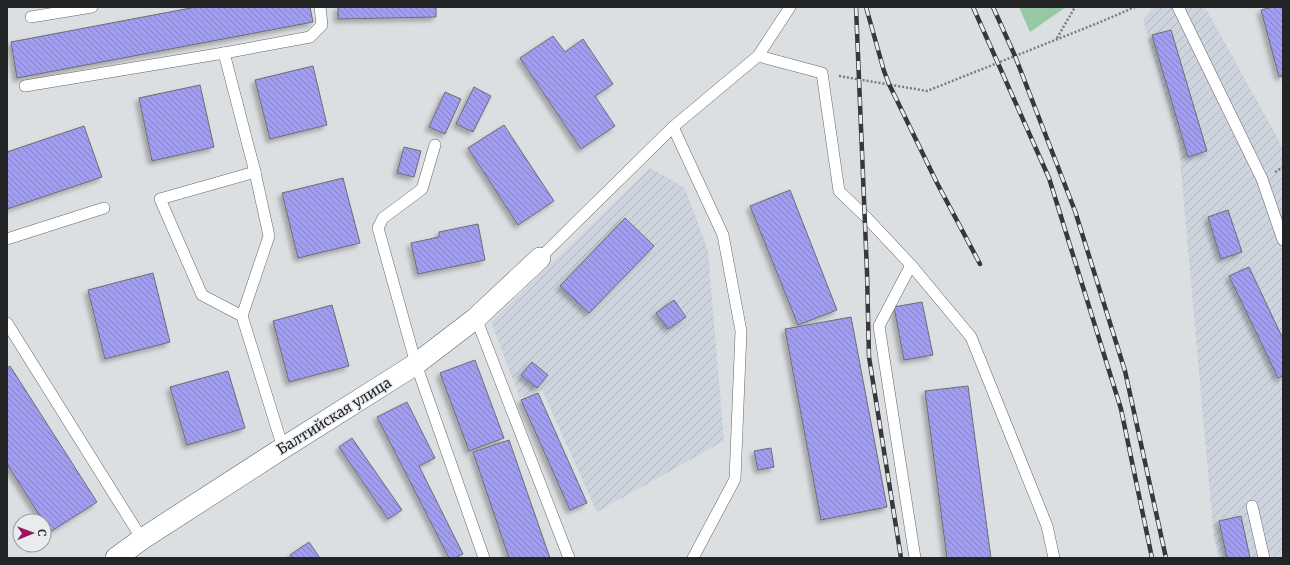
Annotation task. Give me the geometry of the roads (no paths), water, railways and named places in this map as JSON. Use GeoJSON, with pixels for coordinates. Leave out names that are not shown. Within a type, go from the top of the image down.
{"type":"FeatureCollection","features":[{"type":"Feature","properties":{"kind":"street","name":"Балтийская улица"},"geometry":{"type":"LineString","coordinates":[[116,558],[142,539],[416,364],[476,318],[540,258]]}},
{"type":"Feature","properties":{"kind":"lane"},"geometry":{"type":"LineString","coordinates":[[31,17],[92,7]]}},
{"type":"Feature","properties":{"kind":"lane"},"geometry":{"type":"LineString","coordinates":[[25,86],[310,37],[322,25],[320,7]]}},
{"type":"Feature","properties":{"kind":"lane"},"geometry":{"type":"LineString","coordinates":[[540,258],[673,127],[758,56],[790,7]]}},
{"type":"Feature","properties":{"kind":"lane"},"geometry":{"type":"LineString","coordinates":[[1178,7],[1262,179],[1283,240]]}},
{"type":"Feature","properties":{"kind":"lane"},"geometry":{"type":"LineString","coordinates":[[224,53],[255,172],[269,236],[242,316],[283,448]]}},
{"type":"Feature","properties":{"kind":"lane"},"geometry":{"type":"LineString","coordinates":[[758,56],[822,74],[839,191],[865,216],[911,265],[971,337],[1047,526],[1054,558]]}},
{"type":"Feature","properties":{"kind":"lane"},"geometry":{"type":"LineString","coordinates":[[673,127],[723,235],[741,331],[735,479],[693,558]]}},
{"type":"Feature","properties":{"kind":"lane"},"geometry":{"type":"LineString","coordinates":[[435,145],[422,189],[383,218],[378,228],[416,364],[484,558]]}},
{"type":"Feature","properties":{"kind":"lane"},"geometry":{"type":"LineString","coordinates":[[242,316],[202,295],[160,199],[255,172]]}},
{"type":"Feature","properties":{"kind":"lane"},"geometry":{"type":"LineString","coordinates":[[7,239],[104,208]]}},
{"type":"Feature","properties":{"kind":"lane"},"geometry":{"type":"LineString","coordinates":[[911,265],[880,326],[915,558]]}},
{"type":"Feature","properties":{"kind":"lane"},"geometry":{"type":"LineString","coordinates":[[476,318],[569,558]]}},
{"type":"Feature","properties":{"kind":"lane"},"geometry":{"type":"LineString","coordinates":[[7,323],[142,539]]}},
{"type":"Feature","properties":{"kind":"lane"},"geometry":{"type":"LineString","coordinates":[[1252,506],[1264,558]]}},
{"type":"Feature","properties":{"kind":"railway"},"geometry":{"type":"LineString","coordinates":[[856,7],[869,357],[901,558]]}},
{"type":"Feature","properties":{"kind":"railway"},"geometry":{"type":"LineString","coordinates":[[866,7],[889,84],[937,183],[980,264]]}},
{"type":"Feature","properties":{"kind":"railway"},"geometry":{"type":"LineString","coordinates":[[973,7],[1049,178],[1121,409],[1152,558]]}},
{"type":"Feature","properties":{"kind":"railway"},"geometry":{"type":"LineString","coordinates":[[993,7],[1015,56],[1075,211],[1125,371],[1166,558]]}}]}
